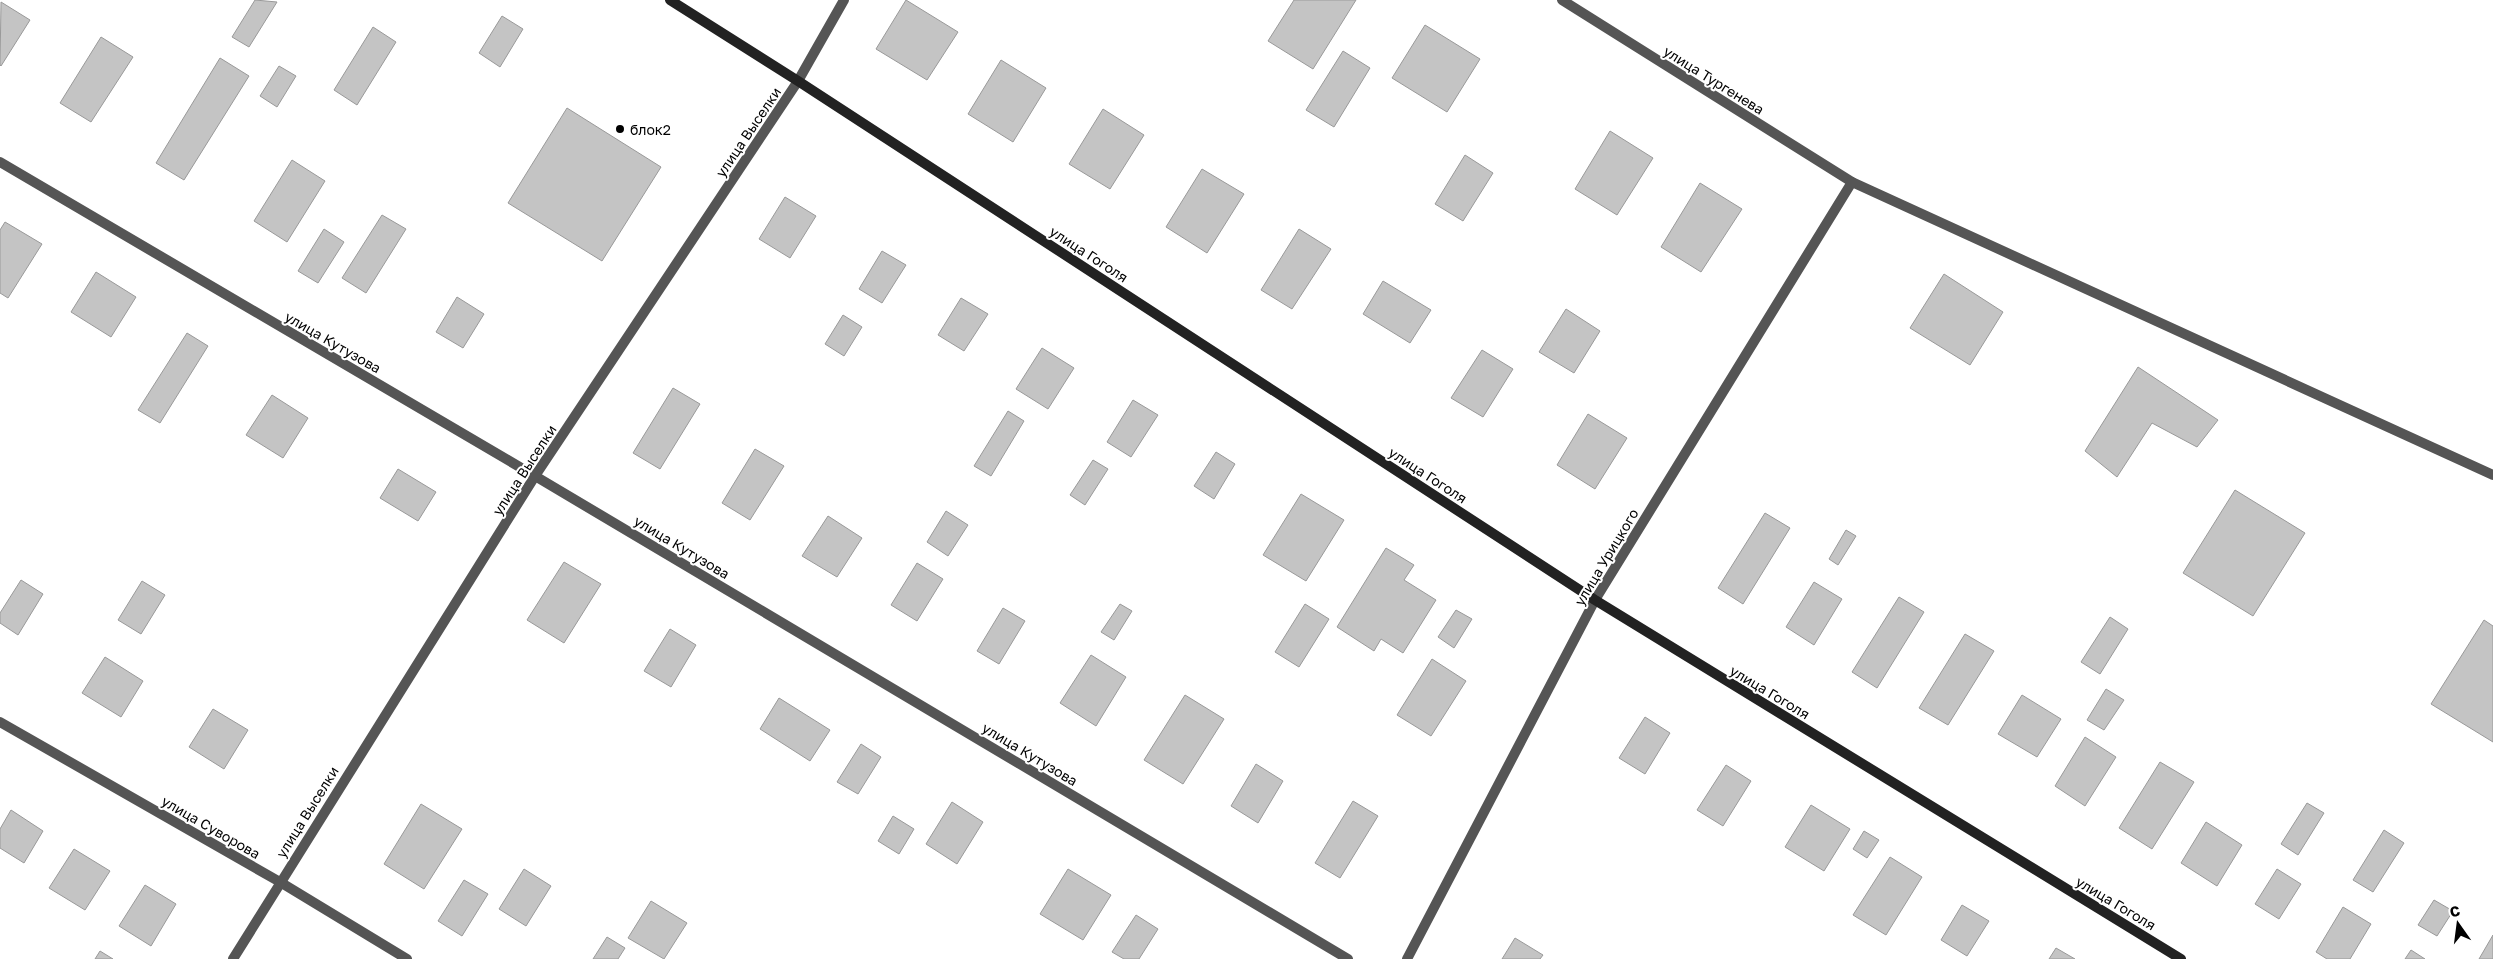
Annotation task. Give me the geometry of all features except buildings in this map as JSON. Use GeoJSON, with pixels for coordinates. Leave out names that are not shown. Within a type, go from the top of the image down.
{"type":"FeatureCollection","features":[{"type":"Feature","properties":{"kind":"main road","name":"улица Гоголя"},"geometry":{"type":"LineString","coordinates":[[670,0],[798,81],[1595,600],[2181,959]]}},
{"type":"Feature","properties":{"kind":"street","name":"улица Выселки"},"geometry":{"type":"LineString","coordinates":[[232,959],[535,476],[798,81],[844,0]]}},
{"type":"Feature","properties":{"kind":"street","name":"улица Тургенева"},"geometry":{"type":"LineString","coordinates":[[1562,0],[1852,182],[2493,474]]}},
{"type":"Feature","properties":{"kind":"street","name":"улица Кутузова"},"geometry":{"type":"LineString","coordinates":[[0,162],[535,476],[1348,959]]}},
{"type":"Feature","properties":{"kind":"street","name":"улица Урицкого"},"geometry":{"type":"LineString","coordinates":[[1407,959],[1595,600],[1852,182]]}},
{"type":"Feature","properties":{"kind":"street","name":"улица Суворова"},"geometry":{"type":"LineString","coordinates":[[0,722],[280,882],[407,959]]}},
{"type":"Feature","properties":{"kind":"place","name":"блок2"},"geometry":{"type":"Point","coordinates":[620,129]}}]}
